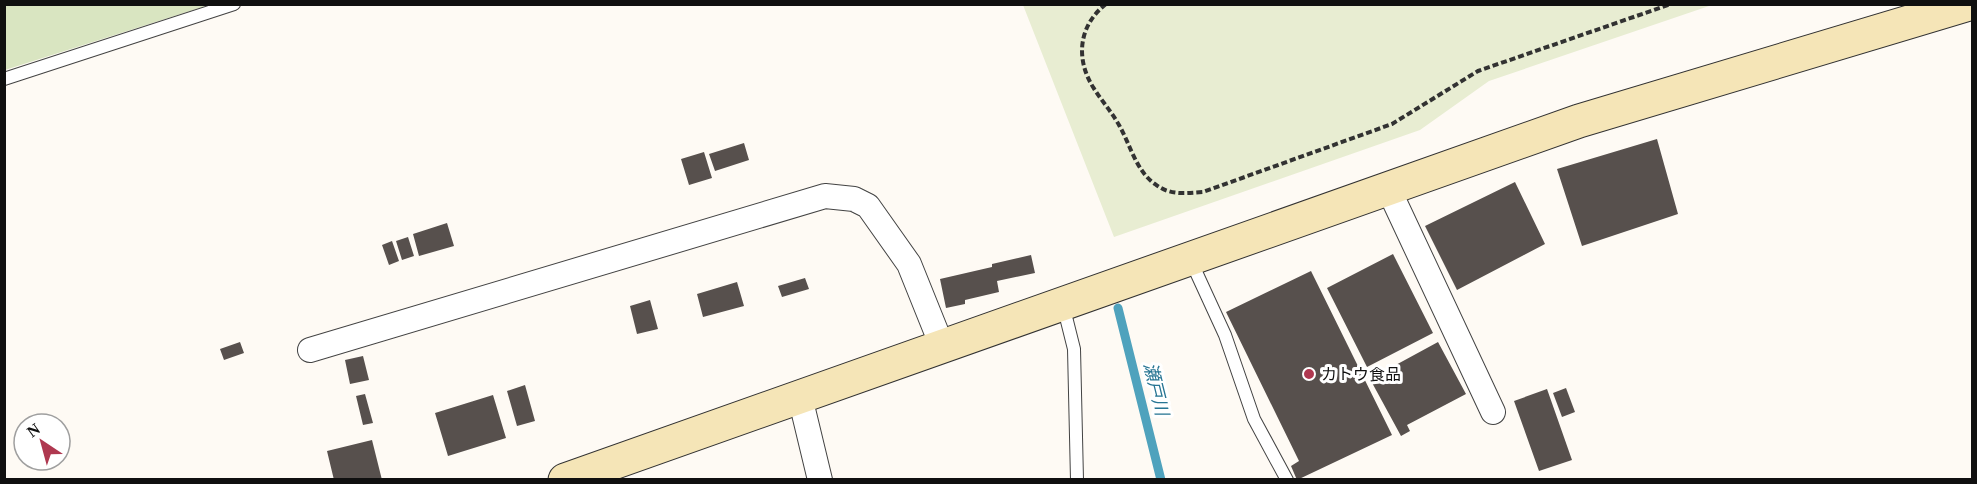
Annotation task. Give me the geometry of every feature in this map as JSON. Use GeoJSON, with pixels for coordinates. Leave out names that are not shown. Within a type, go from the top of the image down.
{"type":"FeatureCollection","features":[{"type":"Feature","properties":{"kind":"street"},"geometry":{"type":"LineString","coordinates":[[565,480],[1579,121],[1969,4]]}},
{"type":"Feature","properties":{"kind":"street"},"geometry":{"type":"LineString","coordinates":[[1389,190],[1493,412]]}},
{"type":"Feature","properties":{"kind":"street"},"geometry":{"type":"LineString","coordinates":[[310,350],[825,196],[854,199],[868,206],[909,264],[942,346]]}},
{"type":"Feature","properties":{"kind":"street"},"geometry":{"type":"LineString","coordinates":[[800,397],[820,480]]}},
{"type":"Feature","properties":{"kind":"lane"},"geometry":{"type":"LineString","coordinates":[[4,79],[234,4]]}},
{"type":"Feature","properties":{"kind":"lane"},"geometry":{"type":"LineString","coordinates":[[1190,259],[1225,335],[1254,419],[1287,480]]}},
{"type":"Feature","properties":{"kind":"lane"},"geometry":{"type":"LineString","coordinates":[[1062,303],[1074,349],[1077,480]]}},
{"type":"Feature","properties":{"kind":"path"},"geometry":{"type":"LineString","coordinates":[[1106,4],[1087,24],[1081,51],[1091,84],[1119,125],[1139,165],[1154,184],[1173,194],[1203,192],[1392,124],[1478,71],[1671,4]]}},
{"type":"Feature","properties":{"kind":"green space"},"geometry":{"type":"Polygon","coordinates":[[[5,4],[209,4],[209,5],[5,70],[5,4]]]}},
{"type":"Feature","properties":{"kind":"green space"},"geometry":{"type":"Polygon","coordinates":[[[1023,5],[1712,5],[1489,81],[1420,130],[1114,237],[1023,5]]]}},
{"type":"Feature","properties":{"kind":"building"},"geometry":{"type":"Polygon","coordinates":[[[1657,139],[1678,214],[1582,246],[1557,169],[1657,139]]]}},
{"type":"Feature","properties":{"kind":"building"},"geometry":{"type":"Polygon","coordinates":[[[744,143],[749,160],[715,171],[709,154],[744,143]]]}},
{"type":"Feature","properties":{"kind":"building"},"geometry":{"type":"Polygon","coordinates":[[[704,152],[712,178],[689,185],[681,159],[704,152]]]}},
{"type":"Feature","properties":{"kind":"building"},"geometry":{"type":"Polygon","coordinates":[[[1515,182],[1545,244],[1457,290],[1425,226],[1515,182]]]}},
{"type":"Feature","properties":{"kind":"building"},"geometry":{"type":"Polygon","coordinates":[[[447,223],[454,246],[419,256],[413,234],[447,223]]]}},
{"type":"Feature","properties":{"kind":"building"},"geometry":{"type":"Polygon","coordinates":[[[408,237],[414,256],[402,260],[396,241],[408,237]]]}},
{"type":"Feature","properties":{"kind":"building"},"geometry":{"type":"Polygon","coordinates":[[[392,241],[399,261],[389,265],[382,245],[392,241]]]}},
{"type":"Feature","properties":{"kind":"building"},"geometry":{"type":"Polygon","coordinates":[[[1393,254],[1433,333],[1367,367],[1327,288],[1393,254]]]}},
{"type":"Feature","properties":{"kind":"building"},"geometry":{"type":"Polygon","coordinates":[[[1031,255],[1035,273],[997,281],[999,292],[965,300],[965,304],[946,308],[940,279],[1031,255]]]}},
{"type":"Feature","properties":{"kind":"building","name":"カトウ食品"},"geometry":{"type":"Polygon","coordinates":[[[1311,271],[1392,435],[1297,480],[1291,466],[1299,461],[1226,312],[1311,271]]]}},
{"type":"Feature","properties":{"kind":"building"},"geometry":{"type":"Polygon","coordinates":[[[805,278],[809,289],[782,297],[778,286],[805,278]]]}},
{"type":"Feature","properties":{"kind":"building"},"geometry":{"type":"Polygon","coordinates":[[[737,282],[744,306],[703,317],[697,294],[737,282]]]}},
{"type":"Feature","properties":{"kind":"building"},"geometry":{"type":"Polygon","coordinates":[[[650,300],[658,329],[637,334],[630,306],[650,300]]]}},
{"type":"Feature","properties":{"kind":"building"},"geometry":{"type":"Polygon","coordinates":[[[240,342],[244,353],[224,360],[220,349],[240,342]]]}},
{"type":"Feature","properties":{"kind":"building"},"geometry":{"type":"Polygon","coordinates":[[[1438,342],[1466,394],[1407,425],[1410,431],[1401,436],[1370,379],[1438,342]]]}},
{"type":"Feature","properties":{"kind":"building"},"geometry":{"type":"Polygon","coordinates":[[[363,356],[369,380],[350,384],[345,360],[363,356]]]}},
{"type":"Feature","properties":{"kind":"building"},"geometry":{"type":"Polygon","coordinates":[[[525,385],[535,421],[517,426],[507,391],[525,385]]]}},
{"type":"Feature","properties":{"kind":"building"},"geometry":{"type":"Polygon","coordinates":[[[1566,388],[1575,412],[1562,417],[1553,393],[1566,388]]]}},
{"type":"Feature","properties":{"kind":"building"},"geometry":{"type":"Polygon","coordinates":[[[1547,389],[1572,460],[1539,471],[1514,401],[1547,389]]]}},
{"type":"Feature","properties":{"kind":"building"},"geometry":{"type":"Polygon","coordinates":[[[365,394],[373,423],[363,425],[356,396],[365,394]]]}},
{"type":"Feature","properties":{"kind":"building"},"geometry":{"type":"Polygon","coordinates":[[[493,395],[506,438],[448,456],[435,413],[493,395]]]}},
{"type":"Feature","properties":{"kind":"building"},"geometry":{"type":"Polygon","coordinates":[[[372,440],[382,480],[334,480],[327,451],[372,440]]]}},
{"type":"Feature","properties":{"kind":"waterway","name":"瀬戸川"},"geometry":{"type":"LineString","coordinates":[[1118,308],[1161,480]]}},
{"type":"Feature","properties":{"kind":"place","name":"カトウ食品"},"geometry":{"type":"Point","coordinates":[1309,374]}}]}
